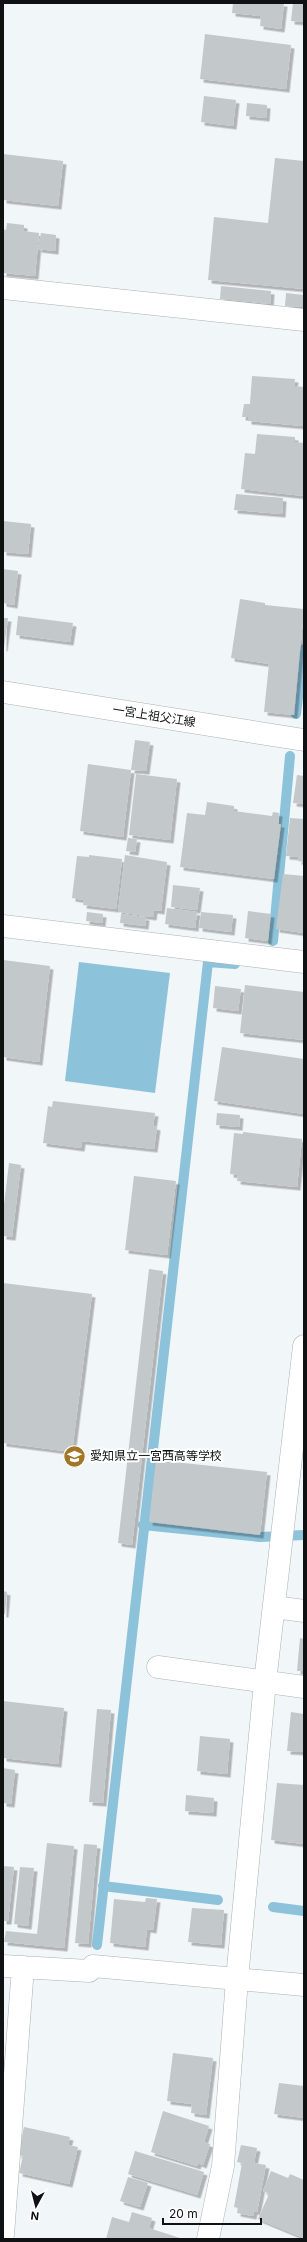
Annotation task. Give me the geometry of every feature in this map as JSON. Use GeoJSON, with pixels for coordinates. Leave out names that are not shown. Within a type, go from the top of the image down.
{"type":"FeatureCollection","features":[{"type":"Feature","properties":{"kind":"street"},"geometry":{"type":"LineString","coordinates":[[3,288],[304,320]]}},
{"type":"Feature","properties":{"kind":"street","name":"一宮上祖父江線"},"geometry":{"type":"LineString","coordinates":[[3,692],[304,740]]}},
{"type":"Feature","properties":{"kind":"street"},"geometry":{"type":"LineString","coordinates":[[3,926],[304,962]]}},
{"type":"Feature","properties":{"kind":"street"},"geometry":{"type":"LineString","coordinates":[[208,2239],[223,2166],[236,1979],[265,1682],[304,1346]]}},
{"type":"Feature","properties":{"kind":"street"},"geometry":{"type":"LineString","coordinates":[[274,1607],[304,1611]]}},
{"type":"Feature","properties":{"kind":"street"},"geometry":{"type":"LineString","coordinates":[[158,1667],[304,1686]]}},
{"type":"Feature","properties":{"kind":"street"},"geometry":{"type":"LineString","coordinates":[[3,2235],[13,1967],[89,1971],[93,1966],[304,1985]]}},
{"type":"Feature","properties":{"kind":"water"},"geometry":{"type":"Polygon","coordinates":[[[79,962],[170,973],[155,1093],[65,1081],[79,962]]]}},
{"type":"Feature","properties":{"kind":"building"},"geometry":{"type":"Polygon","coordinates":[[[233,3],[284,3],[281,29],[260,26],[261,16],[232,13],[233,3]]]}},
{"type":"Feature","properties":{"kind":"building"},"geometry":{"type":"Polygon","coordinates":[[[293,3],[304,3],[304,22],[291,21],[293,3]]]}},
{"type":"Feature","properties":{"kind":"building"},"geometry":{"type":"Polygon","coordinates":[[[205,34],[291,45],[286,89],[200,79],[205,34]]]}},
{"type":"Feature","properties":{"kind":"building"},"geometry":{"type":"Polygon","coordinates":[[[204,96],[236,100],[233,126],[201,122],[204,96]]]}},
{"type":"Feature","properties":{"kind":"building"},"geometry":{"type":"Polygon","coordinates":[[[247,103],[267,105],[266,118],[246,116],[247,103]]]}},
{"type":"Feature","properties":{"kind":"building"},"geometry":{"type":"Polygon","coordinates":[[[3,154],[63,161],[58,206],[3,200],[3,154]]]}},
{"type":"Feature","properties":{"kind":"building"},"geometry":{"type":"Polygon","coordinates":[[[275,158],[304,161],[304,289],[208,280],[214,217],[268,223],[275,158]]]}},
{"type":"Feature","properties":{"kind":"building"},"geometry":{"type":"Polygon","coordinates":[[[7,223],[24,225],[24,231],[39,233],[35,276],[3,273],[3,229],[6,230],[7,223]]]}},
{"type":"Feature","properties":{"kind":"building"},"geometry":{"type":"Polygon","coordinates":[[[41,233],[56,235],[55,251],[38,249],[41,233]]]}},
{"type":"Feature","properties":{"kind":"building"},"geometry":{"type":"Polygon","coordinates":[[[221,286],[271,291],[270,304],[220,299],[221,286]]]}},
{"type":"Feature","properties":{"kind":"building"},"geometry":{"type":"Polygon","coordinates":[[[286,293],[304,295],[304,307],[285,306],[286,293]]]}},
{"type":"Feature","properties":{"kind":"building"},"geometry":{"type":"Polygon","coordinates":[[[252,376],[295,379],[294,386],[304,387],[303,426],[248,421],[248,417],[242,417],[244,404],[250,404],[252,376]]]}},
{"type":"Feature","properties":{"kind":"building"},"geometry":{"type":"Polygon","coordinates":[[[257,434],[295,437],[295,442],[304,443],[304,496],[241,489],[245,453],[255,454],[257,434]]]}},
{"type":"Feature","properties":{"kind":"building"},"geometry":{"type":"Polygon","coordinates":[[[236,494],[283,498],[282,514],[234,510],[236,494]]]}},
{"type":"Feature","properties":{"kind":"building"},"geometry":{"type":"Polygon","coordinates":[[[3,521],[31,524],[28,554],[3,552],[3,521]]]}},
{"type":"Feature","properties":{"kind":"building"},"geometry":{"type":"Polygon","coordinates":[[[3,569],[18,571],[14,605],[3,603],[3,569]]]}},
{"type":"Feature","properties":{"kind":"building"},"geometry":{"type":"Polygon","coordinates":[[[240,599],[265,603],[265,605],[304,609],[294,715],[264,712],[269,664],[231,658],[240,599]]]}},
{"type":"Feature","properties":{"kind":"building"},"geometry":{"type":"Polygon","coordinates":[[[18,616],[73,623],[70,642],[16,635],[18,616]]]}},
{"type":"Feature","properties":{"kind":"building"},"geometry":{"type":"Polygon","coordinates":[[[3,618],[8,618],[4,648],[3,648],[3,618]]]}},
{"type":"Feature","properties":{"kind":"building"},"geometry":{"type":"Polygon","coordinates":[[[135,740],[150,742],[146,771],[131,770],[135,740]]]}},
{"type":"Feature","properties":{"kind":"building"},"geometry":{"type":"Polygon","coordinates":[[[88,764],[131,770],[123,837],[80,831],[88,764]]]}},
{"type":"Feature","properties":{"kind":"building"},"geometry":{"type":"Polygon","coordinates":[[[136,774],[177,779],[170,840],[129,835],[136,774]]]}},
{"type":"Feature","properties":{"kind":"building"},"geometry":{"type":"Polygon","coordinates":[[[297,775],[304,776],[304,804],[293,803],[297,775]]]}},
{"type":"Feature","properties":{"kind":"building"},"geometry":{"type":"Polygon","coordinates":[[[207,802],[234,806],[234,811],[272,816],[273,812],[279,813],[278,824],[281,824],[274,879],[180,867],[187,813],[205,815],[207,802]]]}},
{"type":"Feature","properties":{"kind":"building"},"geometry":{"type":"Polygon","coordinates":[[[290,818],[304,819],[304,862],[298,861],[299,857],[286,856],[290,818]]]}},
{"type":"Feature","properties":{"kind":"building"},"geometry":{"type":"Polygon","coordinates":[[[128,838],[137,839],[135,852],[126,851],[128,838]]]}},
{"type":"Feature","properties":{"kind":"building"},"geometry":{"type":"Polygon","coordinates":[[[89,855],[122,859],[116,909],[83,905],[84,900],[72,898],[77,856],[89,857],[89,855]]]}},
{"type":"Feature","properties":{"kind":"building"},"geometry":{"type":"Polygon","coordinates":[[[125,855],[167,862],[161,911],[154,910],[153,917],[118,912],[125,855]]]}},
{"type":"Feature","properties":{"kind":"building"},"geometry":{"type":"Polygon","coordinates":[[[283,874],[304,876],[304,933],[276,929],[283,874]]]}},
{"type":"Feature","properties":{"kind":"building"},"geometry":{"type":"Polygon","coordinates":[[[173,885],[200,888],[197,910],[171,907],[173,885]]]}},
{"type":"Feature","properties":{"kind":"building"},"geometry":{"type":"Polygon","coordinates":[[[167,908],[197,912],[195,928],[165,924],[167,908]]]}},
{"type":"Feature","properties":{"kind":"building"},"geometry":{"type":"Polygon","coordinates":[[[248,911],[271,914],[268,941],[245,938],[248,911]]]}},
{"type":"Feature","properties":{"kind":"building"},"geometry":{"type":"Polygon","coordinates":[[[87,912],[103,914],[102,923],[86,921],[87,912]]]}},
{"type":"Feature","properties":{"kind":"building"},"geometry":{"type":"Polygon","coordinates":[[[201,912],[233,915],[231,932],[199,928],[201,912]]]}},
{"type":"Feature","properties":{"kind":"building"},"geometry":{"type":"Polygon","coordinates":[[[121,914],[146,917],[145,926],[120,923],[121,914]]]}},
{"type":"Feature","properties":{"kind":"building"},"geometry":{"type":"Polygon","coordinates":[[[3,960],[50,966],[39,1062],[3,1057],[3,960]]]}},
{"type":"Feature","properties":{"kind":"building"},"geometry":{"type":"Polygon","coordinates":[[[245,985],[304,992],[304,1040],[240,1033],[245,985]]]}},
{"type":"Feature","properties":{"kind":"building"},"geometry":{"type":"Polygon","coordinates":[[[215,986],[241,989],[238,1011],[213,1008],[215,986]]]}},
{"type":"Feature","properties":{"kind":"building"},"geometry":{"type":"Polygon","coordinates":[[[222,1047],[304,1059],[304,1114],[214,1101],[222,1047]]]}},
{"type":"Feature","properties":{"kind":"building"},"geometry":{"type":"Polygon","coordinates":[[[53,1101],[155,1113],[153,1126],[157,1127],[154,1149],[82,1141],[81,1148],[43,1143],[48,1106],[52,1107],[53,1101]]]}},
{"type":"Feature","properties":{"kind":"building"},"geometry":{"type":"Polygon","coordinates":[[[217,1113],[240,1115],[239,1127],[216,1125],[217,1113]]]}},
{"type":"Feature","properties":{"kind":"building"},"geometry":{"type":"Polygon","coordinates":[[[243,1132],[302,1139],[297,1187],[237,1181],[238,1175],[230,1174],[234,1133],[243,1134],[243,1132]]]}},
{"type":"Feature","properties":{"kind":"building"},"geometry":{"type":"Polygon","coordinates":[[[9,1163],[21,1165],[12,1237],[3,1236],[3,1213],[9,1163]]]}},
{"type":"Feature","properties":{"kind":"building"},"geometry":{"type":"Polygon","coordinates":[[[134,1176],[176,1181],[167,1255],[125,1250],[134,1176]]]}},
{"type":"Feature","properties":{"kind":"building"},"geometry":{"type":"Polygon","coordinates":[[[149,1269],[163,1271],[132,1545],[118,1543],[149,1269]]]}},
{"type":"Feature","properties":{"kind":"building"},"geometry":{"type":"Polygon","coordinates":[[[3,1283],[92,1294],[72,1452],[3,1443],[3,1283]]]}},
{"type":"Feature","properties":{"kind":"building"},"geometry":{"type":"Polygon","coordinates":[[[156,1460],[267,1472],[260,1535],[149,1522],[156,1460]]]}},
{"type":"Feature","properties":{"kind":"building"},"geometry":{"type":"Polygon","coordinates":[[[3,1591],[7,1592],[5,1614],[3,1614],[3,1591]]]}},
{"type":"Feature","properties":{"kind":"building"},"geometry":{"type":"Polygon","coordinates":[[[300,1638],[304,1639],[304,1671],[297,1671],[300,1638]]]}},
{"type":"Feature","properties":{"kind":"building"},"geometry":{"type":"Polygon","coordinates":[[[3,1701],[64,1708],[58,1764],[3,1758],[3,1701]]]}},
{"type":"Feature","properties":{"kind":"building"},"geometry":{"type":"Polygon","coordinates":[[[97,1709],[111,1710],[103,1803],[89,1802],[97,1709]]]}},
{"type":"Feature","properties":{"kind":"building"},"geometry":{"type":"Polygon","coordinates":[[[291,1712],[304,1714],[304,1752],[287,1751],[291,1712]]]}},
{"type":"Feature","properties":{"kind":"building"},"geometry":{"type":"Polygon","coordinates":[[[200,1736],[230,1739],[227,1774],[197,1771],[200,1736]]]}},
{"type":"Feature","properties":{"kind":"building"},"geometry":{"type":"Polygon","coordinates":[[[3,1768],[15,1770],[11,1804],[3,1803],[3,1768]]]}},
{"type":"Feature","properties":{"kind":"building"},"geometry":{"type":"Polygon","coordinates":[[[277,1783],[304,1785],[304,1844],[271,1840],[277,1783]]]}},
{"type":"Feature","properties":{"kind":"building"},"geometry":{"type":"Polygon","coordinates":[[[186,1795],[214,1798],[213,1813],[185,1811],[186,1795]]]}},
{"type":"Feature","properties":{"kind":"building"},"geometry":{"type":"Polygon","coordinates":[[[47,1843],[74,1846],[64,1948],[4,1942],[6,1931],[37,1934],[47,1843]]]}},
{"type":"Feature","properties":{"kind":"building"},"geometry":{"type":"Polygon","coordinates":[[[84,1844],[97,1845],[88,1944],[75,1943],[84,1844]]]}},
{"type":"Feature","properties":{"kind":"building"},"geometry":{"type":"Polygon","coordinates":[[[3,1866],[14,1867],[8,1921],[3,1921],[3,1866]]]}},
{"type":"Feature","properties":{"kind":"building"},"geometry":{"type":"Polygon","coordinates":[[[20,1867],[34,1868],[28,1926],[14,1924],[20,1867]]]}},
{"type":"Feature","properties":{"kind":"building"},"geometry":{"type":"Polygon","coordinates":[[[146,1898],[157,1899],[153,1930],[147,1929],[145,1947],[110,1943],[114,1899],[145,1902],[146,1898]]]}},
{"type":"Feature","properties":{"kind":"building"},"geometry":{"type":"Polygon","coordinates":[[[192,1908],[224,1910],[221,1945],[188,1942],[192,1908]]]}},
{"type":"Feature","properties":{"kind":"building"},"geometry":{"type":"Polygon","coordinates":[[[173,2053],[213,2058],[206,2115],[191,2113],[192,2104],[167,2101],[173,2053]]]}},
{"type":"Feature","properties":{"kind":"building"},"geometry":{"type":"Polygon","coordinates":[[[279,2083],[304,2086],[304,2118],[274,2114],[279,2083]]]}},
{"type":"Feature","properties":{"kind":"building"},"geometry":{"type":"Polygon","coordinates":[[[163,2111],[209,2126],[204,2142],[210,2144],[203,2165],[198,2163],[197,2166],[151,2152],[163,2111]]]}},
{"type":"Feature","properties":{"kind":"building"},"geometry":{"type":"Polygon","coordinates":[[[24,2127],[70,2137],[68,2145],[78,2147],[69,2184],[19,2173],[23,2156],[18,2155],[24,2127]]]}},
{"type":"Feature","properties":{"kind":"building"},"geometry":{"type":"Polygon","coordinates":[[[241,2145],[257,2148],[254,2163],[266,2165],[257,2212],[254,2211],[253,2216],[237,2213],[238,2208],[234,2207],[242,2163],[237,2162],[241,2145]]]}},
{"type":"Feature","properties":{"kind":"building"},"geometry":{"type":"Polygon","coordinates":[[[135,2151],[204,2172],[197,2195],[128,2174],[135,2151]]]}},
{"type":"Feature","properties":{"kind":"building"},"geometry":{"type":"Polygon","coordinates":[[[271,2171],[288,2178],[290,2174],[304,2180],[304,2238],[258,2219],[269,2194],[263,2191],[271,2171]]]}},
{"type":"Feature","properties":{"kind":"building"},"geometry":{"type":"Polygon","coordinates":[[[128,2177],[148,2183],[140,2207],[120,2201],[128,2177]]]}},
{"type":"Feature","properties":{"kind":"building"},"geometry":{"type":"Polygon","coordinates":[[[132,2212],[152,2218],[149,2228],[183,2239],[106,2239],[112,2217],[129,2222],[132,2212]]]}},
{"type":"Feature","properties":{"kind":"waterway"},"geometry":{"type":"LineString","coordinates":[[296,714],[304,649]]}},
{"type":"Feature","properties":{"kind":"waterway"},"geometry":{"type":"LineString","coordinates":[[273,941],[290,756]]}},
{"type":"Feature","properties":{"kind":"waterway"},"geometry":{"type":"LineString","coordinates":[[97,1945],[208,962],[235,964]]}},
{"type":"Feature","properties":{"kind":"waterway"},"geometry":{"type":"LineString","coordinates":[[143,1525],[260,1537],[304,1535]]}},
{"type":"Feature","properties":{"kind":"waterway"},"geometry":{"type":"LineString","coordinates":[[103,1886],[218,1900]]}},
{"type":"Feature","properties":{"kind":"waterway"},"geometry":{"type":"LineString","coordinates":[[273,1907],[304,1911]]}},
{"type":"Feature","properties":{"kind":"place","name":"愛知県立一宮西高等学校"},"geometry":{"type":"Point","coordinates":[75,1456]}}]}
